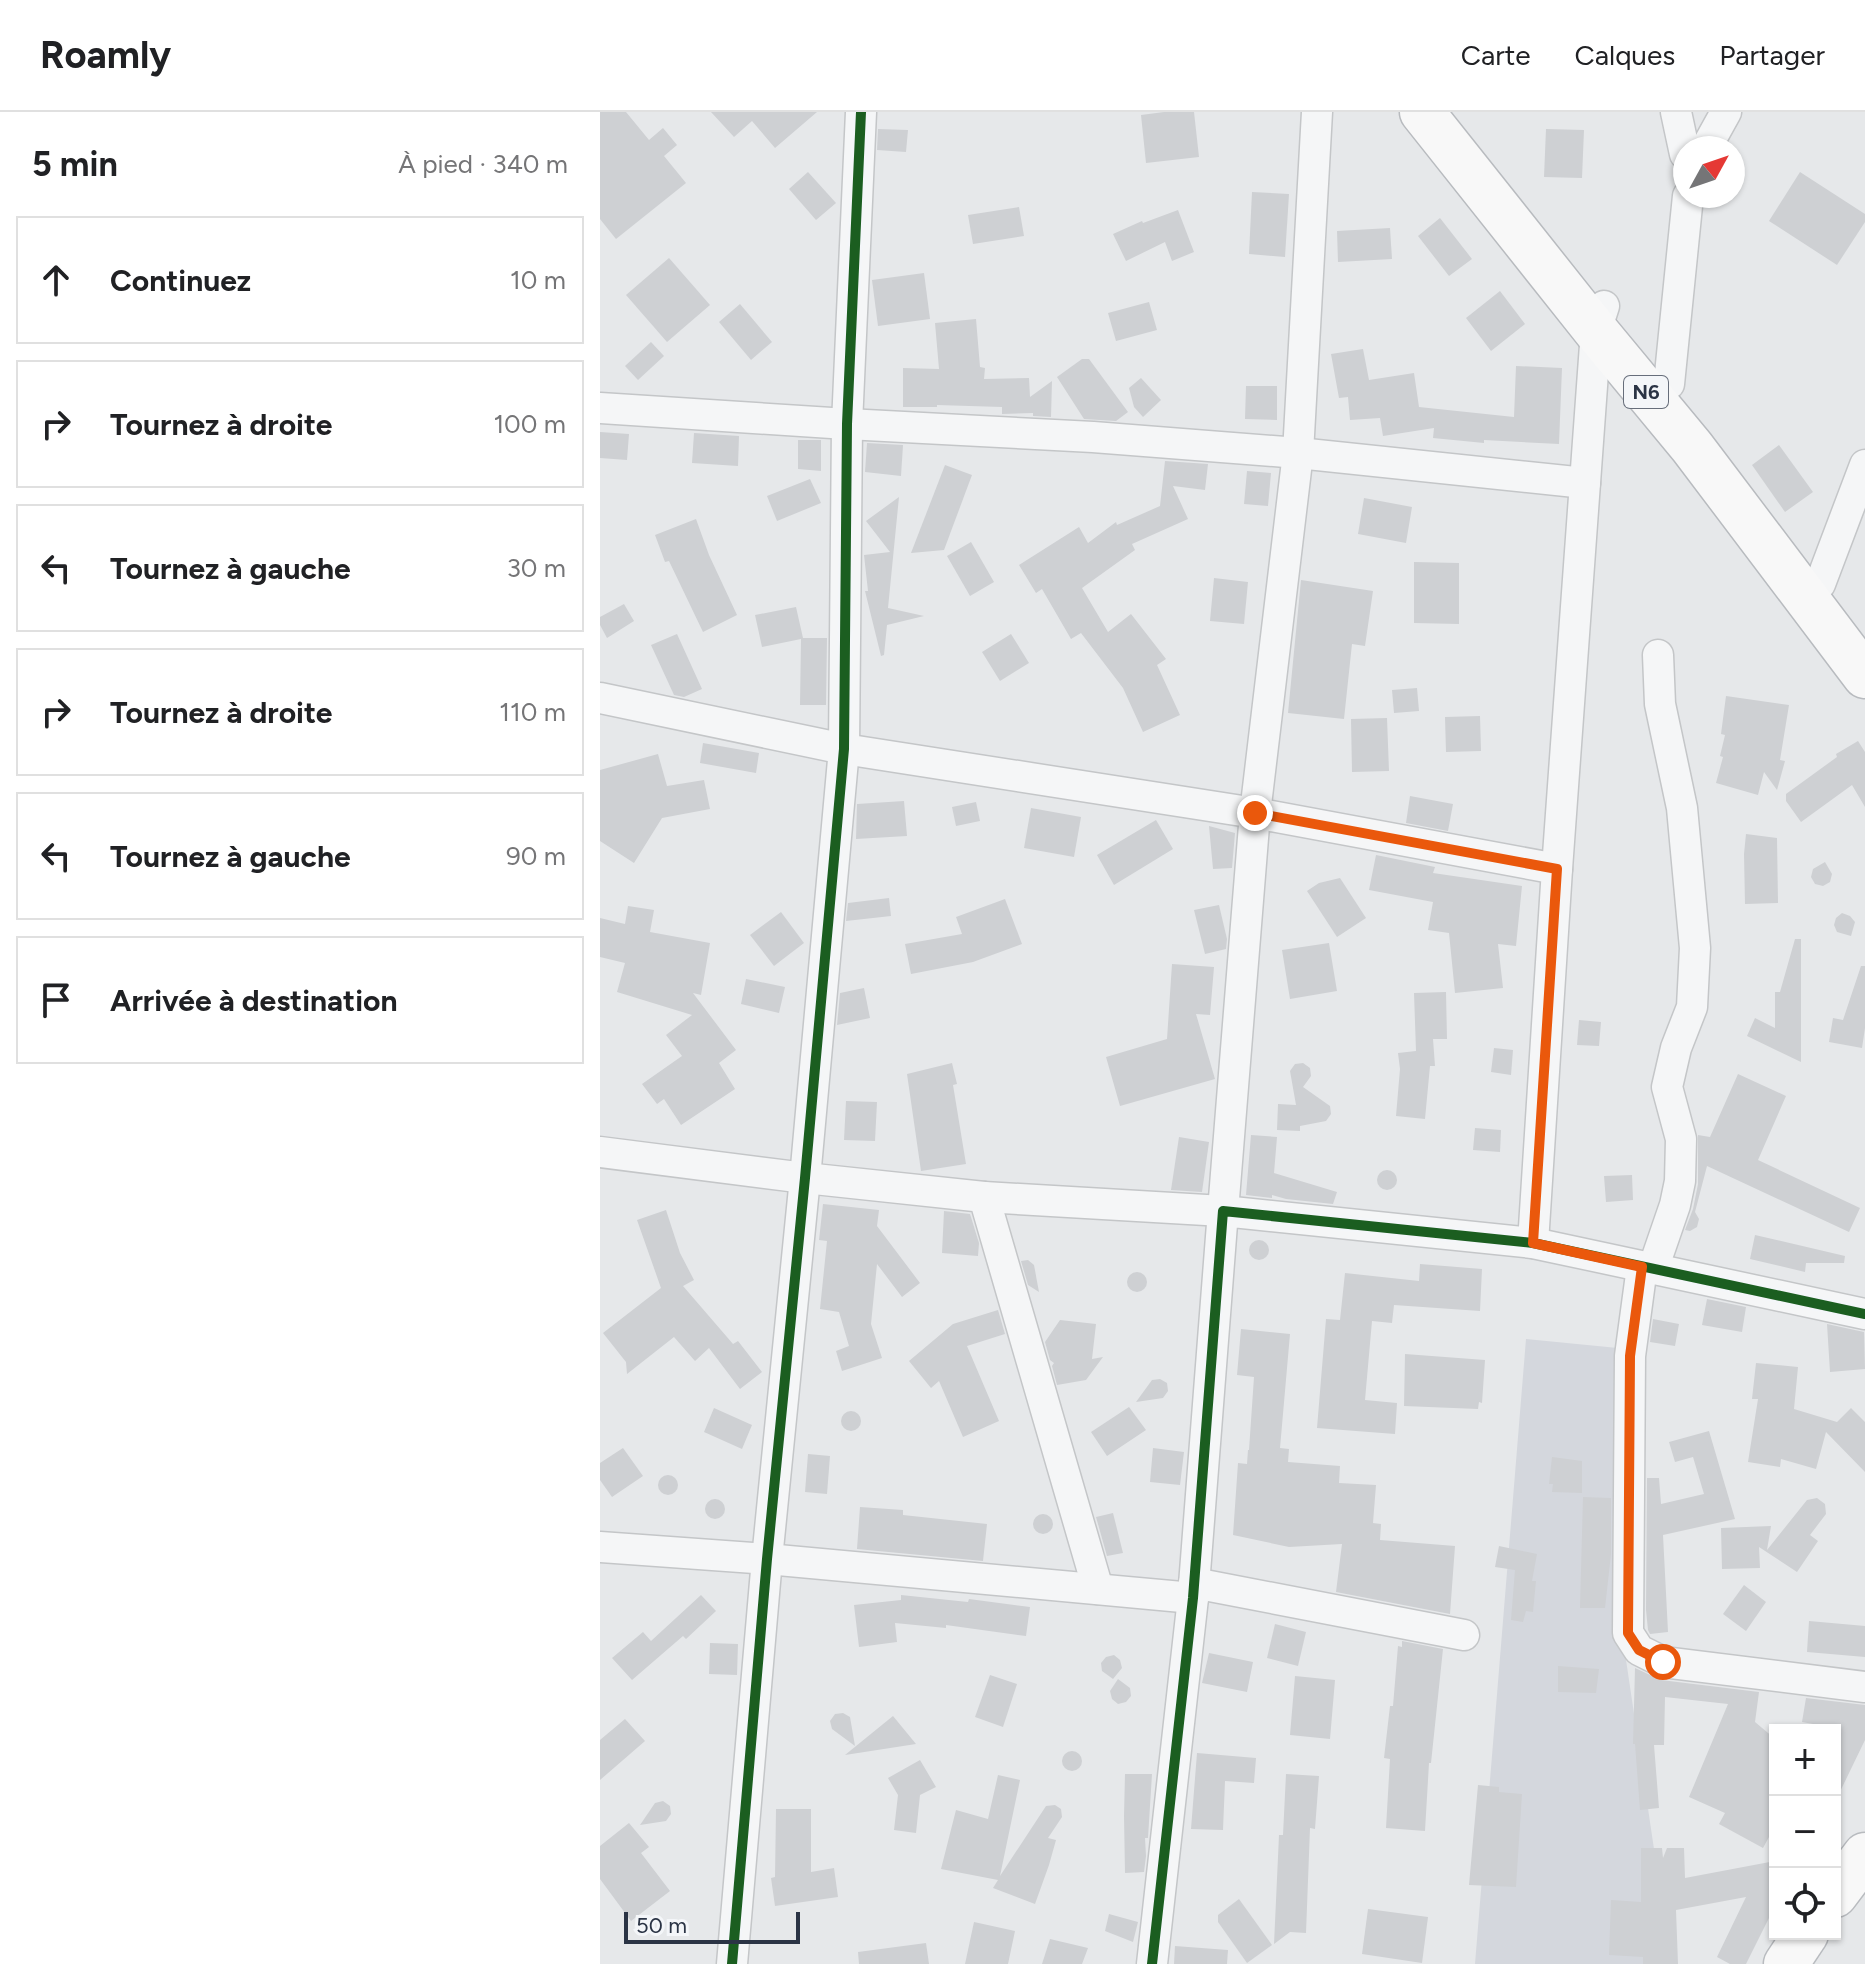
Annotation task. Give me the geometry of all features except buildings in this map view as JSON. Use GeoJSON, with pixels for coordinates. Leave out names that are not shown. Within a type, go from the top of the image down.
{"type":"FeatureCollection","features":[{"type":"Feature","properties":{"kind":"highway","name":"N6"},"geometry":{"type":"LineString","coordinates":[[1422,112],[1600,318],[1669,384],[1865,643]]}},
{"type":"Feature","properties":{"kind":"highway","name":"N6"},"geometry":{"type":"LineString","coordinates":[[1455,112],[1692,447],[1865,676]]}},
{"type":"Feature","properties":{"kind":"highway"},"geometry":{"type":"LineString","coordinates":[[1841,1887],[1865,1855]]}},
{"type":"Feature","properties":{"kind":"highway"},"geometry":{"type":"LineString","coordinates":[[1786,1964],[1802,1940]]}},
{"type":"Feature","properties":{"kind":"street"},"geometry":{"type":"LineString","coordinates":[[732,1964],[844,749],[847,424],[861,112]]}},
{"type":"Feature","properties":{"kind":"street"},"geometry":{"type":"LineString","coordinates":[[1152,1964],[1194,1591],[1255,813],[1298,453],[1317,112]]}},
{"type":"Feature","properties":{"kind":"street"},"geometry":{"type":"LineString","coordinates":[[1676,112],[1681,136]]}},
{"type":"Feature","properties":{"kind":"street"},"geometry":{"type":"LineString","coordinates":[[1713,136],[1726,112]]}},
{"type":"Feature","properties":{"kind":"street"},"geometry":{"type":"LineString","coordinates":[[1669,384],[1687,208]]}},
{"type":"Feature","properties":{"kind":"street"},"geometry":{"type":"LineString","coordinates":[[1533,1243],[1557,869],[1600,318]]}},
{"type":"Feature","properties":{"kind":"street"},"geometry":{"type":"LineString","coordinates":[[600,408],[1093,437],[1298,453],[1585,483]]}},
{"type":"Feature","properties":{"kind":"street"},"geometry":{"type":"LineString","coordinates":[[1820,584],[1865,465]]}},
{"type":"Feature","properties":{"kind":"street"},"geometry":{"type":"LineString","coordinates":[[1658,655],[1660,704],[1682,808],[1695,948],[1692,1007],[1676,1048],[1667,1087],[1681,1139],[1680,1181],[1675,1205],[1648,1268],[1630,1356],[1628,1633],[1639,1650],[1663,1662],[1865,1687]]}},
{"type":"Feature","properties":{"kind":"street"},"geometry":{"type":"LineString","coordinates":[[600,698],[844,749],[1255,813],[1557,869]]}},
{"type":"Feature","properties":{"kind":"street"},"geometry":{"type":"LineString","coordinates":[[600,1152],[984,1197],[1223,1211],[1533,1243],[1865,1314]]}},
{"type":"Feature","properties":{"kind":"street"},"geometry":{"type":"LineString","coordinates":[[984,1197],[1098,1589]]}},
{"type":"Feature","properties":{"kind":"street"},"geometry":{"type":"LineString","coordinates":[[600,1547],[1098,1589],[1194,1591],[1464,1635]]}},
{"type":"Feature","properties":{"kind":"shaded area"},"geometry":{"type":"Polygon","coordinates":[[[1526,1339],[1638,1350],[1625,1653],[1671,1964],[1475,1964],[1526,1339]]]}},
{"type":"Feature","properties":{"kind":"cycle path"},"geometry":{"type":"LineString","coordinates":[[732,1964],[844,749],[847,424],[861,112]]}},
{"type":"Feature","properties":{"kind":"cycle path"},"geometry":{"type":"LineString","coordinates":[[1152,1964],[1193,1598],[1223,1211],[1533,1243],[1865,1314]]}},
{"type":"Feature","properties":{"kind":"route"},"geometry":{"type":"LineString","coordinates":[[1255,813],[1557,869],[1533,1243],[1642,1267],[1630,1356],[1628,1633],[1639,1650],[1663,1662]]}}]}
